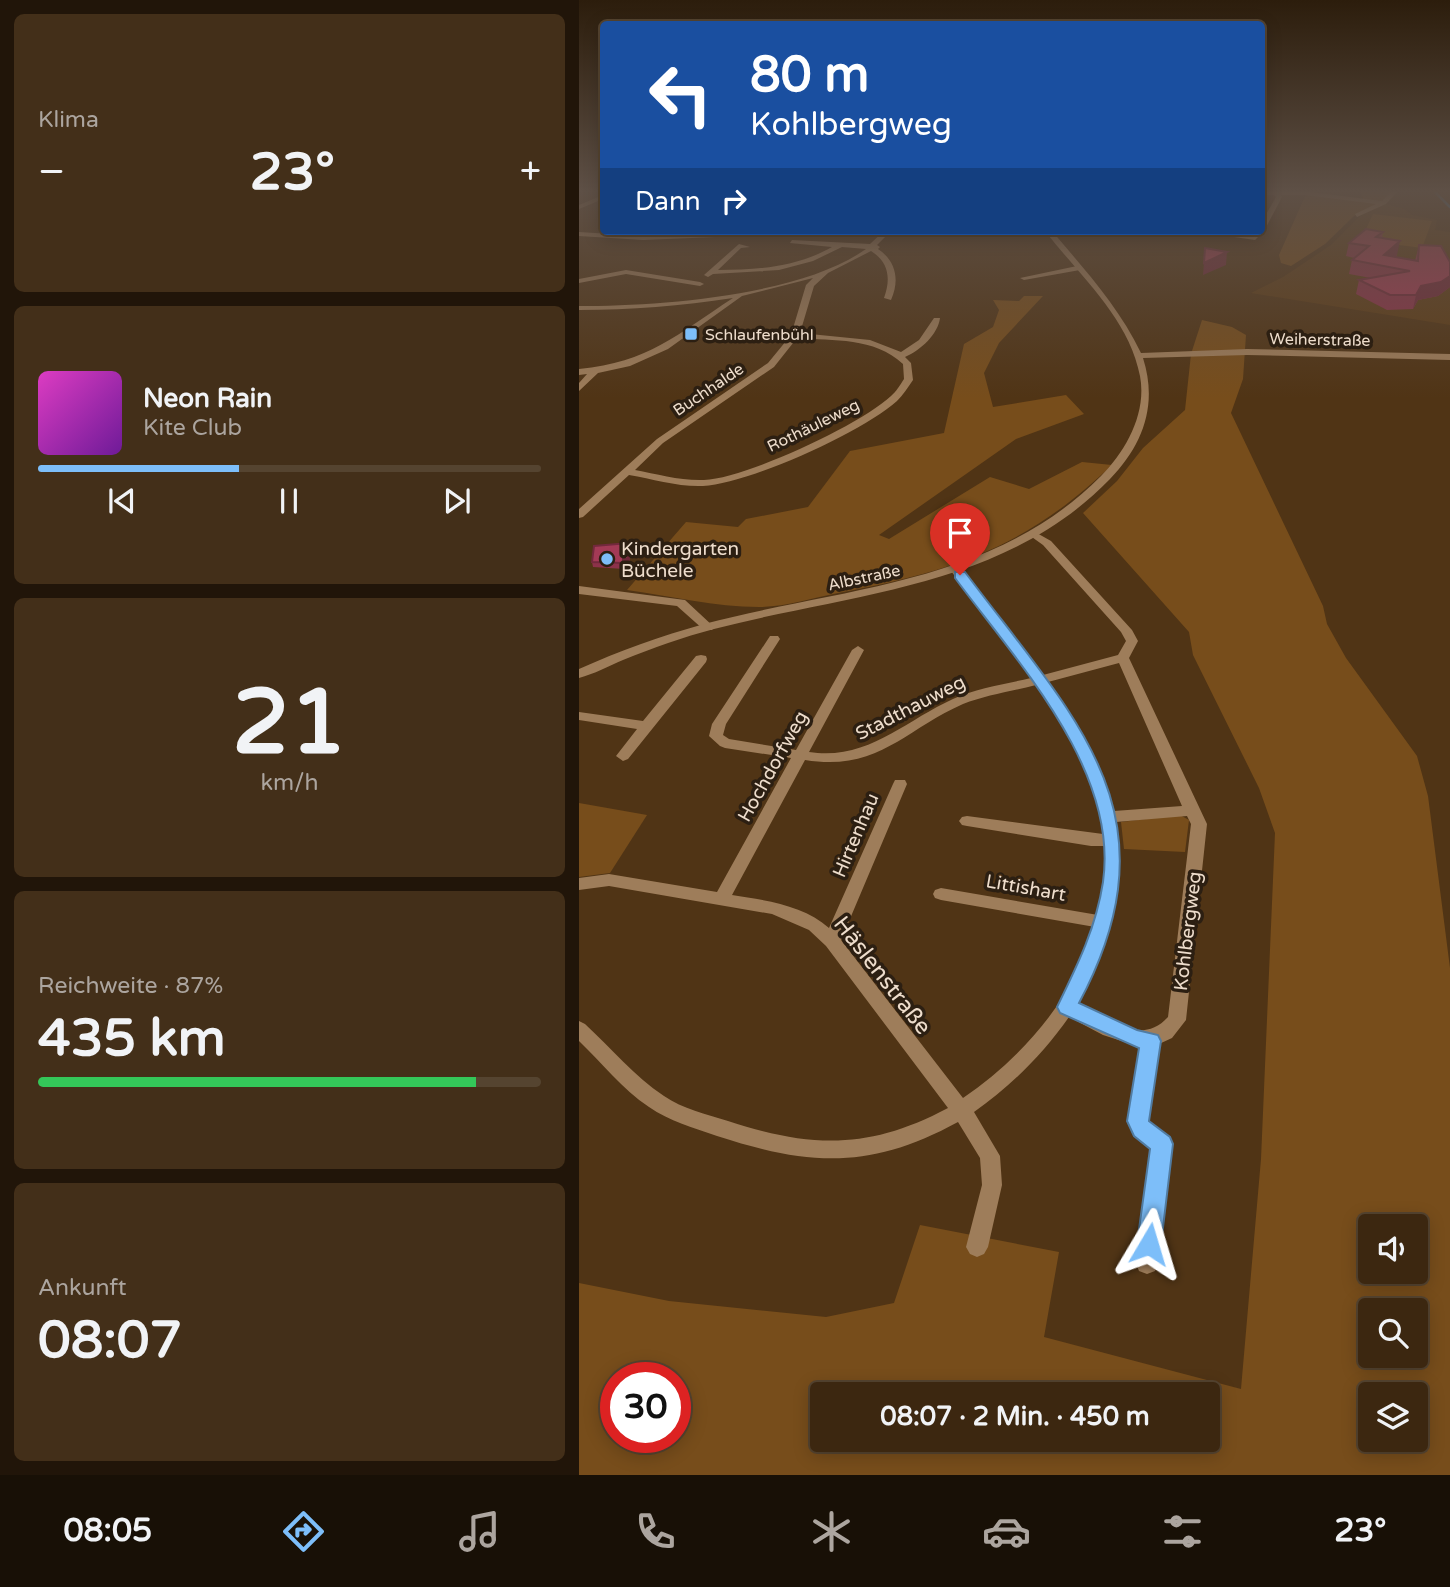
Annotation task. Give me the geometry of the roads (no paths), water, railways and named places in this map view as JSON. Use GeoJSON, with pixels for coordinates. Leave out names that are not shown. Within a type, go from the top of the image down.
{"type":"FeatureCollection","features":[{"type":"Feature","properties":{"kind":"street"},"geometry":{"type":"LineString","coordinates":[[692,302],[691,296],[722,261]]}},
{"type":"Feature","properties":{"kind":"street"},"geometry":{"type":"LineString","coordinates":[[710,272],[767,272],[806,261]]}},
{"type":"Feature","properties":{"kind":"street"},"geometry":{"type":"LineString","coordinates":[[579,308],[710,299],[787,282],[851,261]]}},
{"type":"Feature","properties":{"kind":"street"},"geometry":{"type":"LineString","coordinates":[[886,261],[891,268],[893,279],[888,298]]}},
{"type":"Feature","properties":{"kind":"street","name":"Albstraße"},"geometry":{"type":"LineString","coordinates":[[579,674],[708,627],[905,584],[955,569],[1007,550],[1035,536],[1072,508],[1118,464],[1141,417],[1146,396],[1138,354],[1120,323],[1071,261]]}},
{"type":"Feature","properties":{"kind":"street"},"geometry":{"type":"LineString","coordinates":[[1024,278],[1077,268]]}},
{"type":"Feature","properties":{"kind":"street"},"geometry":{"type":"LineString","coordinates":[[767,272],[787,282],[810,285],[826,271]]}},
{"type":"Feature","properties":{"kind":"street"},"geometry":{"type":"LineString","coordinates":[[579,281],[626,272],[700,284]]}},
{"type":"Feature","properties":{"kind":"street","name":"Buchhalde"},"geometry":{"type":"LineString","coordinates":[[579,515],[625,471],[684,423],[771,365],[795,335],[810,285]]}},
{"type":"Feature","properties":{"kind":"street"},"geometry":{"type":"LineString","coordinates":[[579,372],[644,360],[745,292]]}},
{"type":"Feature","properties":{"kind":"street"},"geometry":{"type":"LineString","coordinates":[[710,299],[717,300],[722,307]]}},
{"type":"Feature","properties":{"kind":"street"},"geometry":{"type":"LineString","coordinates":[[795,335],[855,341],[882,347],[899,356],[912,351],[927,338],[937,320]]}},
{"type":"Feature","properties":{"kind":"street","name":"Weiherstraße"},"geometry":{"type":"LineString","coordinates":[[1138,354],[1324,352],[1450,357]]}},
{"type":"Feature","properties":{"kind":"street","name":"Weiherstraße"},"geometry":{"type":"LineString","coordinates":[[1138,354],[1191,354]]}},
{"type":"Feature","properties":{"kind":"street"},"geometry":{"type":"LineString","coordinates":[[1144,375],[1152,364],[1169,355]]}},
{"type":"Feature","properties":{"kind":"street","name":"Rothäuleweg"},"geometry":{"type":"LineString","coordinates":[[625,471],[669,482],[698,484],[724,480],[783,459],[839,433],[906,389],[911,376],[910,368],[899,356]]}},
{"type":"Feature","properties":{"kind":"street"},"geometry":{"type":"LineString","coordinates":[[579,388],[595,371]]}},
{"type":"Feature","properties":{"kind":"street","name":"Kohlbergweg"},"geometry":{"type":"LineString","coordinates":[[1035,536],[1047,543],[1132,640],[1123,658],[1199,824],[1177,1020],[1168,1031],[1150,1041]]}},
{"type":"Feature","properties":{"kind":"street"},"geometry":{"type":"LineString","coordinates":[[579,1029],[638,1088],[660,1104],[682,1115],[767,1142],[831,1151],[861,1148],[922,1131],[962,1111],[1008,1076],[1041,1041],[1067,1007],[1089,966],[1103,922],[1112,880],[1112,840],[1108,817],[1084,750],[1072,727],[955,569]]}},
{"type":"Feature","properties":{"kind":"street"},"geometry":{"type":"LineString","coordinates":[[579,590],[682,603],[708,627]]}},
{"type":"Feature","properties":{"kind":"street","name":"Stadthauweg"},"geometry":{"type":"LineString","coordinates":[[774,639],[719,724],[716,736],[725,743],[800,755],[838,758],[857,756],[893,739],[959,701],[1039,679]]}},
{"type":"Feature","properties":{"kind":"street","name":"Hochdorfweg"},"geometry":{"type":"LineString","coordinates":[[721,900],[858,650]]}},
{"type":"Feature","properties":{"kind":"street"},"geometry":{"type":"LineString","coordinates":[[1039,679],[1123,658]]}},
{"type":"Feature","properties":{"kind":"street"},"geometry":{"type":"LineString","coordinates":[[623,756],[701,659]]}},
{"type":"Feature","properties":{"kind":"street"},"geometry":{"type":"LineString","coordinates":[[579,716],[645,726]]}},
{"type":"Feature","properties":{"kind":"street","name":"Hirtenhau"},"geometry":{"type":"LineString","coordinates":[[832,941],[900,784]]}},
{"type":"Feature","properties":{"kind":"street"},"geometry":{"type":"LineString","coordinates":[[1108,817],[1191,810]]}},
{"type":"Feature","properties":{"kind":"street"},"geometry":{"type":"LineString","coordinates":[[967,821],[1091,840],[1112,840]]}},
{"type":"Feature","properties":{"kind":"street","name":"Häslenstraße"},"geometry":{"type":"LineString","coordinates":[[579,884],[609,880],[786,911],[815,925],[832,941],[962,1111],[990,1156],[993,1173],[976,1247]]}},
{"type":"Feature","properties":{"kind":"street","name":"Littishart"},"geometry":{"type":"LineString","coordinates":[[941,894],[1103,922]]}},
{"type":"Feature","properties":{"kind":"street"},"geometry":{"type":"LineString","coordinates":[[1067,1007],[1134,1039],[1150,1041],[1138,1121],[1142,1129],[1162,1144],[1147,1263]]}},
{"type":"Feature","properties":{"kind":"place","name":"Schlaufenbühl"},"geometry":{"type":"Point","coordinates":[691,334]}},
{"type":"Feature","properties":{"kind":"place","name":"Kindergarten Büchele"},"geometry":{"type":"Point","coordinates":[607,559]}}]}
